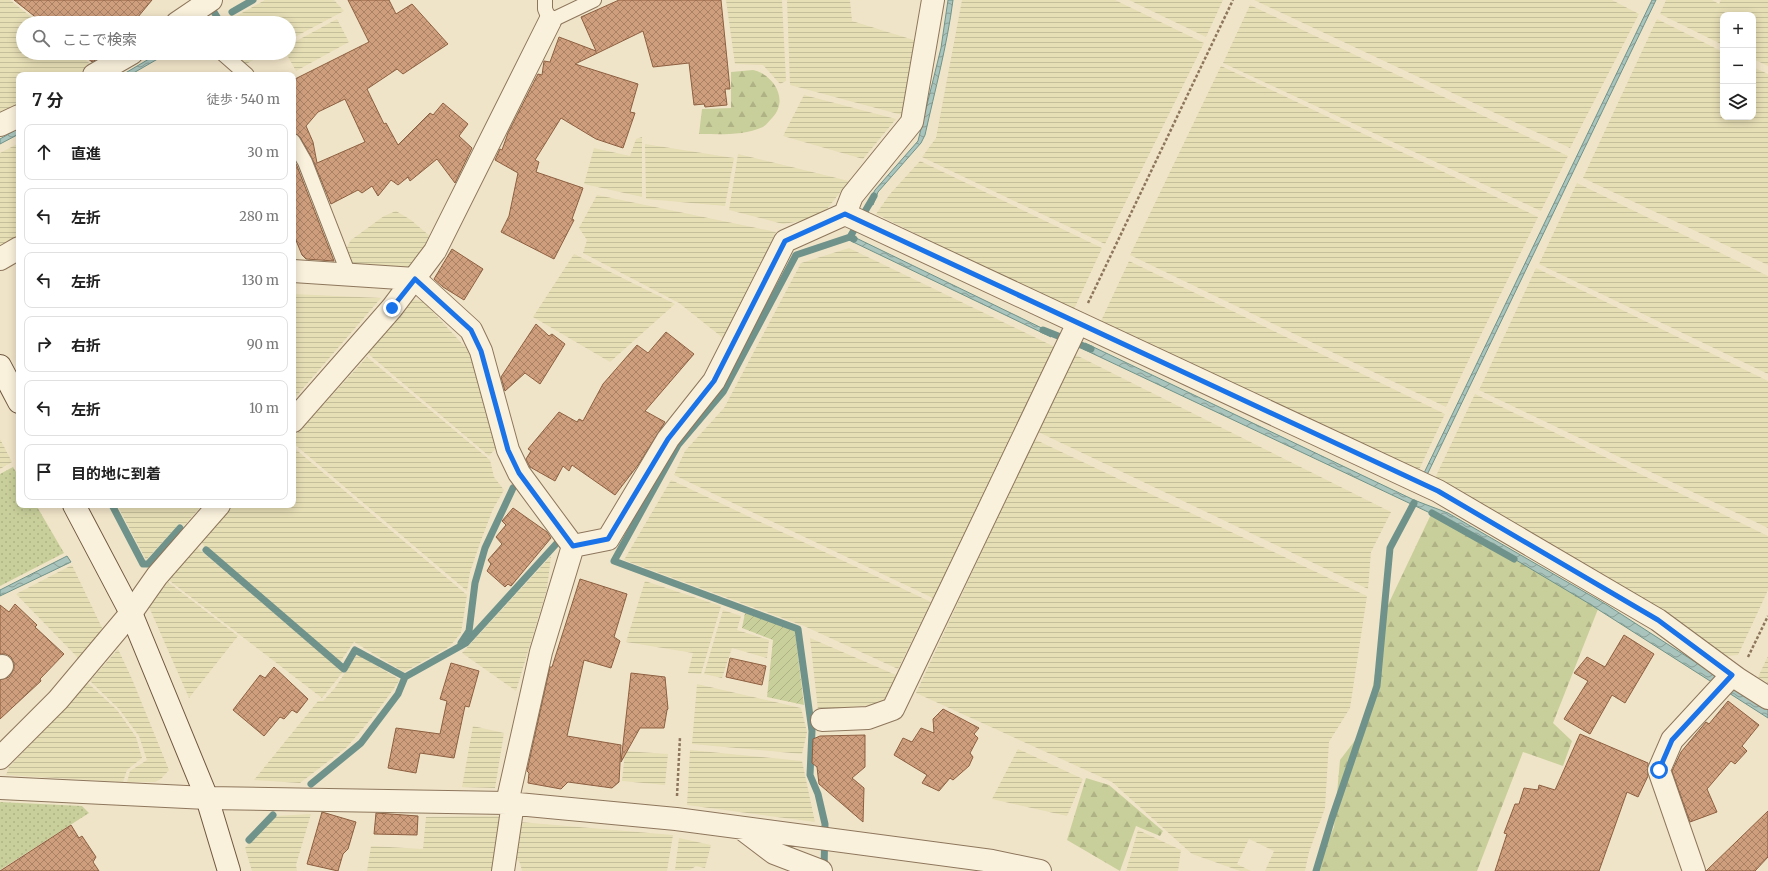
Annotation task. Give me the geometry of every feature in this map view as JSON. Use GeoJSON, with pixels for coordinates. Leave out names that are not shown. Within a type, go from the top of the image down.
{"type":"FeatureCollection","features":[{"type":"Feature","properties":{"kind":"street"},"geometry":{"type":"LineString","coordinates":[[187,16],[211,0]]}},
{"type":"Feature","properties":{"kind":"street"},"geometry":{"type":"LineString","coordinates":[[573,546],[608,539],[668,439],[714,381],[785,241],[845,214],[852,196],[912,122],[933,0]]}},
{"type":"Feature","properties":{"kind":"street"},"geometry":{"type":"LineString","coordinates":[[296,418],[392,308],[435,251],[550,21]]}},
{"type":"Feature","properties":{"kind":"street"},"geometry":{"type":"LineString","coordinates":[[99,72],[120,60]]}},
{"type":"Feature","properties":{"kind":"street"},"geometry":{"type":"LineString","coordinates":[[0,125],[16,117]]}},
{"type":"Feature","properties":{"kind":"street"},"geometry":{"type":"LineString","coordinates":[[845,214],[1438,491],[1658,620],[1735,677],[1768,698]]}},
{"type":"Feature","properties":{"kind":"street"},"geometry":{"type":"LineString","coordinates":[[0,258],[16,250]]}},
{"type":"Feature","properties":{"kind":"street"},"geometry":{"type":"LineString","coordinates":[[296,272],[415,279],[471,330],[481,351],[508,450],[519,473],[573,546]]}},
{"type":"Feature","properties":{"kind":"street"},"geometry":{"type":"LineString","coordinates":[[822,720],[868,718],[893,709],[1078,323]]}},
{"type":"Feature","properties":{"kind":"street"},"geometry":{"type":"LineString","coordinates":[[0,366],[16,396]]}},
{"type":"Feature","properties":{"kind":"street"},"geometry":{"type":"LineString","coordinates":[[76,508],[131,613],[207,798],[229,871]]}},
{"type":"Feature","properties":{"kind":"street"},"geometry":{"type":"LineString","coordinates":[[0,758],[58,700],[131,613],[157,576],[216,508]]}},
{"type":"Feature","properties":{"kind":"street"},"geometry":{"type":"LineString","coordinates":[[503,871],[510,803],[541,652],[573,546]]}},
{"type":"Feature","properties":{"kind":"street"},"geometry":{"type":"LineString","coordinates":[[1694,871],[1659,770],[1672,740],[1735,677]]}},
{"type":"Feature","properties":{"kind":"street"},"geometry":{"type":"LineString","coordinates":[[0,788],[207,798],[510,803],[676,819],[992,861],[1040,871]]}},
{"type":"Feature","properties":{"kind":"street"},"geometry":{"type":"LineString","coordinates":[[740,828],[774,853],[821,871]]}},
{"type":"Feature","properties":{"kind":"lane"},"geometry":{"type":"LineString","coordinates":[[544,0],[545,9],[550,21],[594,0]]}},
{"type":"Feature","properties":{"kind":"lane"},"geometry":{"type":"LineString","coordinates":[[230,60],[244,72]]}},
{"type":"Feature","properties":{"kind":"lane"},"geometry":{"type":"LineString","coordinates":[[296,146],[305,162],[349,275]]}},
{"type":"Feature","properties":{"kind":"path"},"geometry":{"type":"LineString","coordinates":[[1078,323],[1233,0]]}},
{"type":"Feature","properties":{"kind":"path"},"geometry":{"type":"LineString","coordinates":[[1735,677],[1768,616]]}},
{"type":"Feature","properties":{"kind":"path"},"geometry":{"type":"LineString","coordinates":[[676,819],[680,737]]}},
{"type":"Feature","properties":{"kind":"shaded area"},"geometry":{"type":"Polygon","coordinates":[[[0,0],[10,0],[30,16],[16,16],[16,60],[86,60],[93,66],[86,72],[16,72],[16,111],[0,119],[0,0]]]}},
{"type":"Feature","properties":{"kind":"shaded area"},"geometry":{"type":"Polygon","coordinates":[[[265,0],[334,0],[344,11],[296,36],[296,16],[236,16],[265,0]]]}},
{"type":"Feature","properties":{"kind":"shaded area"},"geometry":{"type":"Polygon","coordinates":[[[726,0],[782,0],[786,81],[780,84],[763,65],[735,64],[726,0]]]}},
{"type":"Feature","properties":{"kind":"shaded area"},"geometry":{"type":"Polygon","coordinates":[[[787,0],[850,0],[852,21],[917,41],[902,115],[790,85],[787,0]]]}},
{"type":"Feature","properties":{"kind":"shaded area"},"geometry":{"type":"Polygon","coordinates":[[[962,0],[1115,0],[1204,43],[1105,244],[922,157],[936,138],[962,0]]]}},
{"type":"Feature","properties":{"kind":"shaded area"},"geometry":{"type":"Polygon","coordinates":[[[1129,0],[1223,0],[1206,37],[1129,0]]]}},
{"type":"Feature","properties":{"kind":"shaded area"},"geometry":{"type":"Polygon","coordinates":[[[1254,0],[1612,0],[1639,14],[1570,148],[1254,0]]]}},
{"type":"Feature","properties":{"kind":"shaded area"},"geometry":{"type":"Polygon","coordinates":[[[1666,0],[1712,0],[1719,4],[1721,0],[1768,0],[1768,66],[1756,60],[1756,12],[1720,12],[1720,44],[1660,14],[1666,0]]]}},
{"type":"Feature","properties":{"kind":"shaded area"},"geometry":{"type":"Polygon","coordinates":[[[1250,5],[1568,156],[1541,211],[1223,63],[1250,5]]]}},
{"type":"Feature","properties":{"kind":"shaded area"},"geometry":{"type":"Polygon","coordinates":[[[337,19],[349,42],[296,71],[290,60],[296,60],[296,41],[337,19]]]}},
{"type":"Feature","properties":{"kind":"shaded area"},"geometry":{"type":"Polygon","coordinates":[[[1657,19],[1720,50],[1720,120],[1756,120],[1756,68],[1768,74],[1768,265],[1583,178],[1657,19]]]}},
{"type":"Feature","properties":{"kind":"shaded area"},"geometry":{"type":"Polygon","coordinates":[[[234,60],[254,60],[241,67],[234,60]]]}},
{"type":"Feature","properties":{"kind":"shaded area"},"geometry":{"type":"Polygon","coordinates":[[[1221,66],[1538,217],[1446,407],[1130,255],[1221,66]]]}},
{"type":"Feature","properties":{"kind":"shaded area"},"geometry":{"type":"Polygon","coordinates":[[[804,95],[896,119],[863,159],[783,136],[804,95]]]}},
{"type":"Feature","properties":{"kind":"shaded area"},"geometry":{"type":"Polygon","coordinates":[[[642,137],[642,197],[584,184],[594,148],[630,156],[636,139],[642,137]]]}},
{"type":"Feature","properties":{"kind":"shaded area"},"geometry":{"type":"Polygon","coordinates":[[[645,144],[734,158],[725,206],[646,199],[645,144]]]}},
{"type":"Feature","properties":{"kind":"shaded area"},"geometry":{"type":"Polygon","coordinates":[[[16,145],[16,240],[0,249],[0,153],[16,145]]]}},
{"type":"Feature","properties":{"kind":"shaded area"},"geometry":{"type":"Polygon","coordinates":[[[738,154],[849,181],[820,218],[783,224],[729,210],[738,154]]]}},
{"type":"Feature","properties":{"kind":"shaded area"},"geometry":{"type":"Polygon","coordinates":[[[920,161],[1102,248],[1075,307],[1070,310],[876,214],[890,194],[920,161]]]}},
{"type":"Feature","properties":{"kind":"shaded area"},"geometry":{"type":"Polygon","coordinates":[[[1577,183],[1768,276],[1768,374],[1539,264],[1577,183]]]}},
{"type":"Feature","properties":{"kind":"shaded area"},"geometry":{"type":"Polygon","coordinates":[[[597,195],[776,232],[723,338],[679,303],[583,253],[587,240],[579,228],[597,195]]]}},
{"type":"Feature","properties":{"kind":"shaded area"},"geometry":{"type":"Polygon","coordinates":[[[396,211],[411,220],[431,237],[414,268],[352,265],[344,252],[351,240],[384,216],[396,211]]]}},
{"type":"Feature","properties":{"kind":"shaded area"},"geometry":{"type":"Polygon","coordinates":[[[849,248],[1055,347],[935,599],[674,475],[685,451],[724,408],[801,263],[849,248]]]}},
{"type":"Feature","properties":{"kind":"shaded area"},"geometry":{"type":"Polygon","coordinates":[[[574,254],[675,304],[610,362],[533,317],[574,254]]]}},
{"type":"Feature","properties":{"kind":"shaded area"},"geometry":{"type":"Polygon","coordinates":[[[1129,261],[1445,414],[1418,472],[1101,321],[1129,261]]]}},
{"type":"Feature","properties":{"kind":"shaded area"},"geometry":{"type":"Polygon","coordinates":[[[1536,268],[1768,381],[1768,528],[1479,390],[1536,268]]]}},
{"type":"Feature","properties":{"kind":"shaded area"},"geometry":{"type":"Polygon","coordinates":[[[296,294],[381,298],[296,397],[296,294]]]}},
{"type":"Feature","properties":{"kind":"shaded area"},"geometry":{"type":"Polygon","coordinates":[[[410,299],[423,301],[467,349],[478,374],[485,411],[496,448],[489,456],[366,352],[410,299]]]}},
{"type":"Feature","properties":{"kind":"shaded area"},"geometry":{"type":"Polygon","coordinates":[[[1072,353],[1391,512],[1371,552],[1368,589],[1034,430],[1072,353]]]}},
{"type":"Feature","properties":{"kind":"shaded area"},"geometry":{"type":"Polygon","coordinates":[[[367,357],[490,460],[494,477],[504,490],[493,509],[480,543],[470,572],[467,591],[296,446],[296,435],[367,357]]]}},
{"type":"Feature","properties":{"kind":"shaded area"},"geometry":{"type":"Polygon","coordinates":[[[1475,394],[1768,536],[1768,590],[1738,655],[1727,656],[1667,615],[1434,480],[1475,394]]]}},
{"type":"Feature","properties":{"kind":"shaded area"},"geometry":{"type":"Polygon","coordinates":[[[0,439],[12,462],[0,469],[0,439]]]}},
{"type":"Feature","properties":{"kind":"shaded area"},"geometry":{"type":"Polygon","coordinates":[[[1034,439],[1367,596],[1350,708],[1329,742],[1325,808],[1309,852],[1305,871],[1265,871],[1274,851],[1249,839],[1237,864],[1251,871],[1240,871],[1192,854],[1112,782],[916,693],[1034,439]]]}},
{"type":"Feature","properties":{"kind":"shaded area"},"geometry":{"type":"Polygon","coordinates":[[[296,450],[467,595],[461,633],[450,646],[404,672],[354,642],[340,662],[199,541],[228,508],[296,508],[296,450]]]}},
{"type":"Feature","properties":{"kind":"shaded area"},"geometry":{"type":"Polygon","coordinates":[[[671,480],[931,602],[898,669],[804,626],[624,560],[671,480]]]}},
{"type":"Feature","properties":{"kind":"shaded area"},"geometry":{"type":"Polygon","coordinates":[[[119,508],[199,508],[184,526],[180,523],[146,560],[119,508]]]}},
{"type":"Feature","properties":{"kind":"shaded area"},"geometry":{"type":"Polygon","coordinates":[[[193,544],[343,672],[322,698],[166,578],[193,544]]]}},
{"type":"Feature","properties":{"kind":"shaded area"},"geometry":{"type":"Polygon","coordinates":[[[551,556],[547,589],[516,691],[462,653],[551,556]]]}},
{"type":"Feature","properties":{"kind":"shaded area"},"geometry":{"type":"Polygon","coordinates":[[[72,565],[104,632],[80,660],[16,594],[72,565]]]}},
{"type":"Feature","properties":{"kind":"shaded area"},"geometry":{"type":"Polygon","coordinates":[[[645,581],[721,606],[701,674],[688,673],[693,653],[626,642],[645,581]]]}},
{"type":"Feature","properties":{"kind":"shaded area"},"geometry":{"type":"Polygon","coordinates":[[[168,582],[238,636],[189,698],[149,607],[168,582]]]}},
{"type":"Feature","properties":{"kind":"shaded area"},"geometry":{"type":"Polygon","coordinates":[[[723,610],[741,616],[737,630],[769,640],[767,658],[732,648],[722,678],[704,674],[723,610]]]}},
{"type":"Feature","properties":{"kind":"shaded area"},"geometry":{"type":"Polygon","coordinates":[[[810,638],[896,675],[887,701],[871,705],[818,710],[810,638]]]}},
{"type":"Feature","properties":{"kind":"shaded area"},"geometry":{"type":"Polygon","coordinates":[[[118,649],[132,679],[169,770],[161,779],[155,782],[127,782],[130,771],[147,760],[139,736],[119,709],[90,681],[118,649]]]}},
{"type":"Feature","properties":{"kind":"shaded area"},"geometry":{"type":"Polygon","coordinates":[[[357,654],[400,680],[376,713],[347,747],[300,783],[254,780],[318,701],[323,701],[335,688],[357,654]]]}},
{"type":"Feature","properties":{"kind":"shaded area"},"geometry":{"type":"Polygon","coordinates":[[[1768,656],[1768,683],[1758,677],[1768,656]]]}},
{"type":"Feature","properties":{"kind":"shaded area"},"geometry":{"type":"Polygon","coordinates":[[[88,683],[117,710],[136,737],[142,758],[127,770],[123,782],[6,775],[9,767],[88,683]]]}},
{"type":"Feature","properties":{"kind":"shaded area"},"geometry":{"type":"Polygon","coordinates":[[[697,684],[801,708],[807,732],[802,754],[692,744],[697,684]]]}},
{"type":"Feature","properties":{"kind":"shaded area"},"geometry":{"type":"Polygon","coordinates":[[[473,726],[504,733],[495,788],[462,787],[473,726]]]}},
{"type":"Feature","properties":{"kind":"shaded area"},"geometry":{"type":"Polygon","coordinates":[[[1018,749],[1083,779],[1067,816],[992,799],[1018,749]]]}},
{"type":"Feature","properties":{"kind":"shaded area"},"geometry":{"type":"Polygon","coordinates":[[[690,750],[802,761],[815,822],[687,805],[690,750]]]}},
{"type":"Feature","properties":{"kind":"shaded area"},"geometry":{"type":"Polygon","coordinates":[[[625,751],[668,754],[665,785],[622,781],[625,751]]]}},
{"type":"Feature","properties":{"kind":"shaded area"},"geometry":{"type":"Polygon","coordinates":[[[311,814],[296,865],[297,871],[252,871],[245,848],[275,816],[311,814]]]}},
{"type":"Feature","properties":{"kind":"shaded area"},"geometry":{"type":"Polygon","coordinates":[[[498,816],[504,822],[498,871],[367,871],[371,846],[423,849],[426,817],[498,816]]]}},
{"type":"Feature","properties":{"kind":"shaded area"},"geometry":{"type":"Polygon","coordinates":[[[520,822],[673,835],[667,871],[522,871],[520,863],[516,858],[520,822]]]}},
{"type":"Feature","properties":{"kind":"shaded area"},"geometry":{"type":"Polygon","coordinates":[[[1138,830],[1181,850],[1178,871],[1126,871],[1138,830]]]}},
{"type":"Feature","properties":{"kind":"shaded area"},"geometry":{"type":"Polygon","coordinates":[[[679,838],[711,845],[705,868],[696,866],[690,870],[675,870],[679,838]]]}},
{"type":"Feature","properties":{"kind":"green space"},"geometry":{"type":"Polygon","coordinates":[[[753,70],[768,77],[777,90],[779,104],[777,111],[772,118],[763,127],[748,132],[731,134],[699,134],[702,109],[731,108],[731,72],[753,70]]]}},
{"type":"Feature","properties":{"kind":"green space"},"geometry":{"type":"Polygon","coordinates":[[[13,467],[16,472],[16,508],[38,508],[64,553],[0,586],[0,474],[13,467]]]}},
{"type":"Feature","properties":{"kind":"green space"},"geometry":{"type":"Polygon","coordinates":[[[1434,508],[1600,604],[1553,723],[1572,741],[1563,766],[1523,752],[1477,871],[1315,871],[1334,827],[1340,760],[1366,726],[1386,609],[1434,508]]]}},
{"type":"Feature","properties":{"kind":"green space"},"geometry":{"type":"Polygon","coordinates":[[[745,613],[795,631],[804,705],[767,697],[773,640],[742,628],[745,613]]]}},
{"type":"Feature","properties":{"kind":"green space"},"geometry":{"type":"Polygon","coordinates":[[[1086,778],[1109,785],[1163,831],[1160,836],[1136,826],[1120,871],[1067,840],[1086,778]]]}},
{"type":"Feature","properties":{"kind":"green space"},"geometry":{"type":"Polygon","coordinates":[[[0,802],[82,806],[89,813],[0,870],[0,802]]]}},
{"type":"Feature","properties":{"kind":"water"},"geometry":{"type":"Polygon","coordinates":[[[948,0],[953,0],[944,51],[925,135],[921,143],[878,192],[873,205],[868,203],[875,190],[918,141],[941,48],[948,0]]]}},
{"type":"Feature","properties":{"kind":"water"},"geometry":{"type":"Polygon","coordinates":[[[1652,0],[1656,0],[1427,475],[1424,473],[1652,0]]]}},
{"type":"Feature","properties":{"kind":"water"},"geometry":{"type":"Polygon","coordinates":[[[147,60],[156,60],[135,72],[127,72],[147,60]]]}},
{"type":"Feature","properties":{"kind":"water"},"geometry":{"type":"Polygon","coordinates":[[[16,130],[16,136],[0,144],[0,139],[16,130]]]}},
{"type":"Feature","properties":{"kind":"water"},"geometry":{"type":"Polygon","coordinates":[[[851,232],[854,234],[854,237],[1052,333],[1051,337],[851,241],[848,235],[851,232]]]}},
{"type":"Feature","properties":{"kind":"water"},"geometry":{"type":"Polygon","coordinates":[[[1085,343],[1414,500],[1448,513],[1607,605],[1768,709],[1768,718],[1588,603],[1464,529],[1083,349],[1085,343]]]}},
{"type":"Feature","properties":{"kind":"water"},"geometry":{"type":"Polygon","coordinates":[[[67,556],[71,562],[0,596],[0,590],[67,556]]]}},
{"type":"Feature","properties":{"kind":"building"},"geometry":{"type":"Polygon","coordinates":[[[14,0],[152,0],[139,16],[34,16],[14,0]]]}},
{"type":"Feature","properties":{"kind":"building"},"geometry":{"type":"Polygon","coordinates":[[[348,0],[389,0],[396,14],[412,4],[448,44],[403,74],[397,69],[367,89],[384,124],[386,123],[398,145],[430,113],[433,115],[443,103],[468,124],[459,136],[472,148],[455,183],[437,159],[410,181],[408,177],[398,185],[391,180],[378,196],[372,186],[362,193],[358,190],[331,204],[312,158],[300,137],[296,135],[296,78],[369,42],[348,0]],[[345,99],[318,112],[306,126],[313,142],[317,163],[365,142],[345,99]]]}},
{"type":"Feature","properties":{"kind":"building"},"geometry":{"type":"Polygon","coordinates":[[[619,0],[721,0],[730,89],[725,89],[727,105],[705,107],[704,104],[694,105],[689,63],[653,67],[643,31],[575,64],[638,84],[630,112],[635,113],[623,148],[596,139],[561,118],[535,160],[539,162],[536,172],[583,188],[572,219],[574,220],[554,259],[501,232],[509,216],[518,173],[495,160],[500,149],[502,150],[508,133],[538,74],[542,75],[544,61],[550,62],[559,37],[596,51],[581,17],[619,0]]]}},
{"type":"Feature","properties":{"kind":"building"},"geometry":{"type":"Polygon","coordinates":[[[296,164],[334,261],[306,259],[302,255],[296,240],[296,164]]]}},
{"type":"Feature","properties":{"kind":"building"},"geometry":{"type":"Polygon","coordinates":[[[452,249],[483,269],[464,300],[443,287],[434,279],[452,249]]]}},
{"type":"Feature","properties":{"kind":"building"},"geometry":{"type":"Polygon","coordinates":[[[536,324],[549,336],[552,334],[565,344],[540,384],[525,373],[505,391],[501,377],[536,324]]]}},
{"type":"Feature","properties":{"kind":"building"},"geometry":{"type":"Polygon","coordinates":[[[666,332],[694,354],[645,411],[665,422],[638,465],[615,495],[572,465],[569,471],[563,466],[555,481],[530,467],[526,459],[531,451],[528,449],[559,412],[577,422],[579,419],[583,421],[603,384],[637,345],[648,353],[666,332]]]}},
{"type":"Feature","properties":{"kind":"building"},"geometry":{"type":"Polygon","coordinates":[[[513,508],[547,532],[551,538],[511,586],[508,584],[505,587],[487,571],[491,564],[488,560],[502,544],[496,537],[506,525],[502,521],[513,508]]]}},
{"type":"Feature","properties":{"kind":"building"},"geometry":{"type":"Polygon","coordinates":[[[580,579],[627,594],[614,637],[620,641],[611,668],[584,660],[567,736],[621,745],[619,782],[612,788],[568,782],[561,789],[528,783],[529,773],[527,771],[550,667],[552,667],[580,579]]]}},
{"type":"Feature","properties":{"kind":"building"},"geometry":{"type":"Polygon","coordinates":[[[15,604],[37,625],[35,627],[64,654],[40,679],[41,681],[0,719],[0,680],[9,677],[14,669],[14,663],[11,657],[6,654],[0,654],[0,605],[9,612],[15,604]]]}},
{"type":"Feature","properties":{"kind":"building"},"geometry":{"type":"Polygon","coordinates":[[[1624,635],[1654,654],[1625,703],[1612,695],[1590,734],[1564,719],[1588,681],[1574,673],[1587,657],[1605,667],[1624,635]]]}},
{"type":"Feature","properties":{"kind":"building"},"geometry":{"type":"Polygon","coordinates":[[[730,658],[766,666],[762,685],[726,677],[730,658]]]}},
{"type":"Feature","properties":{"kind":"building"},"geometry":{"type":"Polygon","coordinates":[[[451,663],[479,671],[469,707],[465,706],[454,758],[420,753],[416,773],[388,768],[396,728],[440,734],[447,701],[440,699],[451,663]]]}},
{"type":"Feature","properties":{"kind":"building"},"geometry":{"type":"Polygon","coordinates":[[[274,667],[308,699],[297,713],[292,710],[284,719],[280,717],[264,736],[233,710],[260,675],[265,678],[274,667]]]}},
{"type":"Feature","properties":{"kind":"building"},"geometry":{"type":"Polygon","coordinates":[[[631,673],[665,677],[668,709],[664,728],[640,728],[621,762],[631,673]]]}},
{"type":"Feature","properties":{"kind":"building"},"geometry":{"type":"Polygon","coordinates":[[[1728,701],[1759,725],[1742,746],[1747,751],[1735,764],[1731,761],[1707,789],[1717,812],[1690,822],[1672,771],[1681,752],[1706,722],[1709,724],[1728,701]]]}},
{"type":"Feature","properties":{"kind":"building"},"geometry":{"type":"Polygon","coordinates":[[[943,709],[979,728],[974,734],[978,738],[970,753],[973,757],[969,766],[953,780],[950,778],[939,791],[922,783],[927,775],[894,755],[903,738],[912,742],[921,728],[934,733],[933,719],[943,709]]]}},
{"type":"Feature","properties":{"kind":"building"},"geometry":{"type":"Polygon","coordinates":[[[1580,734],[1648,763],[1648,776],[1638,797],[1627,792],[1599,871],[1495,871],[1507,834],[1504,833],[1515,804],[1519,804],[1524,788],[1538,790],[1539,785],[1555,790],[1580,734]]]}},
{"type":"Feature","properties":{"kind":"building"},"geometry":{"type":"Polygon","coordinates":[[[865,735],[865,767],[852,778],[864,788],[863,822],[819,784],[817,767],[812,763],[813,739],[820,736],[865,735]]]}},
{"type":"Feature","properties":{"kind":"building"},"geometry":{"type":"Polygon","coordinates":[[[1768,811],[1768,857],[1755,871],[1706,871],[1768,811]]]}},
{"type":"Feature","properties":{"kind":"building"},"geometry":{"type":"Polygon","coordinates":[[[322,812],[356,822],[348,849],[343,854],[338,871],[307,864],[322,812]]]}},
{"type":"Feature","properties":{"kind":"building"},"geometry":{"type":"Polygon","coordinates":[[[376,813],[418,816],[417,835],[374,834],[376,813]]]}},
{"type":"Feature","properties":{"kind":"building"},"geometry":{"type":"Polygon","coordinates":[[[71,825],[79,838],[82,836],[96,857],[93,862],[99,871],[0,871],[71,825]]]}},
{"type":"Feature","properties":{"kind":"waterway"},"geometry":{"type":"LineString","coordinates":[[232,12],[253,0]]}},
{"type":"Feature","properties":{"kind":"waterway"},"geometry":{"type":"LineString","coordinates":[[209,4],[216,16]]}},
{"type":"Feature","properties":{"kind":"waterway"},"geometry":{"type":"LineString","coordinates":[[854,239],[850,237],[874,196]]}},
{"type":"Feature","properties":{"kind":"waterway"},"geometry":{"type":"LineString","coordinates":[[824,870],[825,824],[818,794],[810,775],[812,731],[798,629],[614,561],[678,445],[723,392],[796,255],[850,237]]}},
{"type":"Feature","properties":{"kind":"waterway"},"geometry":{"type":"LineString","coordinates":[[1043,330],[1091,349]]}},
{"type":"Feature","properties":{"kind":"waterway"},"geometry":{"type":"LineString","coordinates":[[461,643],[469,631],[475,583],[485,548],[513,488]]}},
{"type":"Feature","properties":{"kind":"waterway"},"geometry":{"type":"LineString","coordinates":[[1316,871],[1332,818],[1377,686],[1390,548],[1414,503]]}},
{"type":"Feature","properties":{"kind":"waterway"},"geometry":{"type":"LineString","coordinates":[[114,508],[143,564],[148,564],[180,528]]}},
{"type":"Feature","properties":{"kind":"waterway"},"geometry":{"type":"LineString","coordinates":[[1432,513],[1514,559]]}},
{"type":"Feature","properties":{"kind":"waterway"},"geometry":{"type":"LineString","coordinates":[[311,784],[361,743],[398,694],[405,677],[466,643],[557,543]]}},
{"type":"Feature","properties":{"kind":"waterway"},"geometry":{"type":"LineString","coordinates":[[206,550],[344,669],[355,650],[405,677]]}},
{"type":"Feature","properties":{"kind":"waterway"},"geometry":{"type":"LineString","coordinates":[[249,840],[273,815]]}},
{"type":"Feature","properties":{"kind":"route"},"geometry":{"type":"LineString","coordinates":[[392,308],[415,279],[471,330],[481,351],[508,450],[519,473],[573,546],[608,539],[668,439],[714,381],[785,241],[845,214],[1438,491],[1658,620],[1732,675],[1672,740],[1659,770]]}}]}
